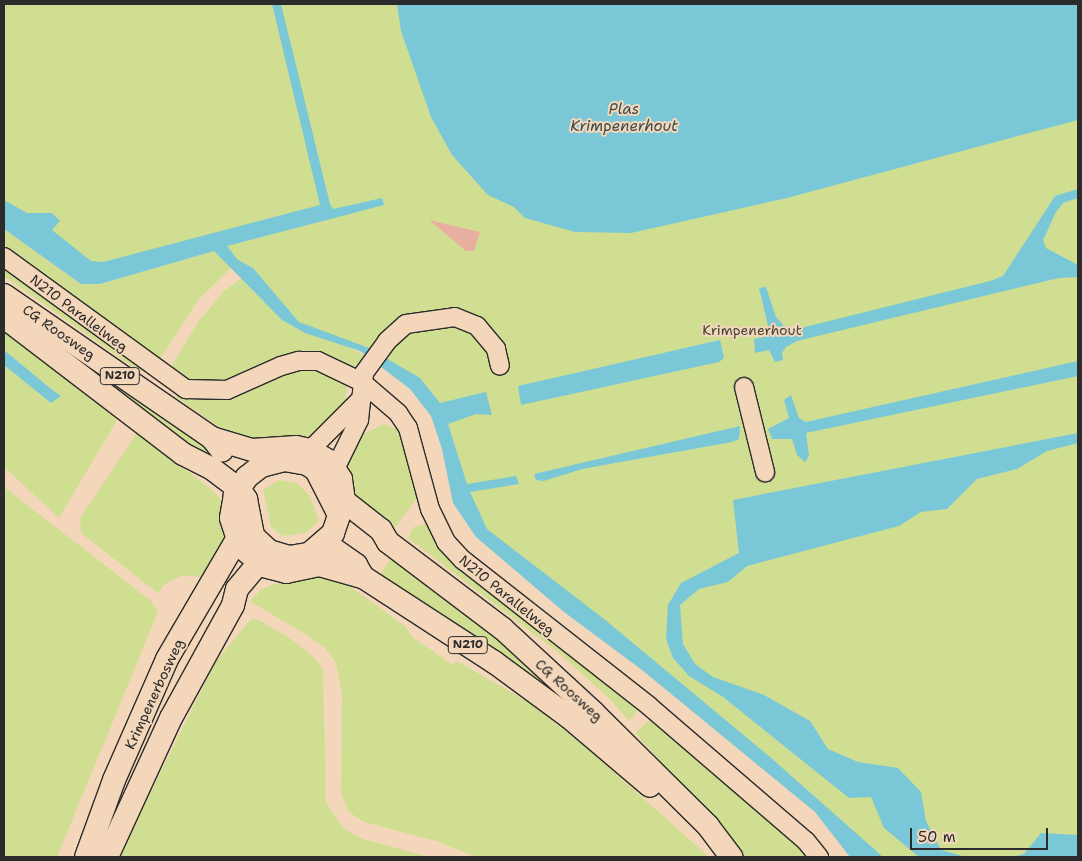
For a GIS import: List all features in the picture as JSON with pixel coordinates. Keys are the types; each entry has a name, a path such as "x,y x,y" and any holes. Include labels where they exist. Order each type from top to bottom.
{"main road":[{"name":"CG Roosweg","path":"4,295 212,438 257,460"},
{"name":"CG Roosweg","path":"4,317 193,461 204,477 235,496"},
{"name":"N210","path":"257,460 280,446 335,469"},
{"name":"N210","path":"304,456 319,474 333,508 343,508"},
{"path":"257,460 235,496 231,518 237,539 266,561 299,556 325,543 343,508 341,479 335,469"},
{"name":"N210","path":"235,496 246,499 253,536 266,561"},
{"name":"CG Roosweg","path":"343,508 381,530 388,542 504,630 587,706 708,826 731,857"},
{"name":"Krimpenerbosweg","path":"86,857 114,780 168,659 237,539"},
{"name":"CG Roosweg","path":"325,543 356,565 363,577 494,662 569,717 642,778 725,857"},
{"name":"CG Roosweg","path":"266,561 286,572 319,565 348,576 363,577"},
{"name":"Krimpenerbosweg","path":"107,857 172,718 233,605 236,589 266,561"}],"street":[{"name":"N210 Parallelweg","path":"4,257 186,389 227,390 281,366 299,361 318,361 363,384 398,413 408,428 430,509 446,542 463,560 657,713 806,841 819,857"},
{"path":"304,456 363,384 387,341 406,324 455,317 477,326 496,349 500,366"},
{"path":"335,469 359,420 363,384"},
{"path":"744,387 765,472"}],"green space":[{"name":"Krimpenerhout","path":"4,4 1078,4 1078,857 861,857 818,809 509,556 465,509 434,404 352,344 300,326 216,239 89,271 4,212"},
{"path":"4,229 81,284 100,284 214,251 232,267 198,300 158,362 4,250"},
{"path":"4,263 61,302 143,369 141,373 4,276"},
{"path":"242,278 282,320 305,333 340,343 368,357 353,367 330,358 226,386 196,386 170,369 198,322 224,291"},
{"path":"4,327 115,418 116,422 59,518 4,467 4,365 51,403 60,396 4,350"},
{"path":"53,344 87,359 216,454 211,461"},
{"path":"304,369 316,369 341,379 347,388 344,406 320,433 310,438 267,443 235,438 176,397 178,392 229,397 249,392 278,375"},
{"path":"384,424 402,431 419,495 392,532 356,498 349,477 349,461 359,436"},
{"path":"137,433 212,490 223,502 225,542 207,578 183,575 165,584 158,593 81,533 80,518"},
{"path":"279,480 297,483 309,495 319,520 306,533 283,536 271,527 263,490"},
{"path":"4,487 151,601 158,612 57,857 4,857"},
{"path":"432,522 641,707 629,721 609,698 559,653 408,538 414,527"},
{"path":"391,559 462,610 599,725 380,574"},
{"path":"312,576 344,582 406,627 412,637 453,665 457,661 528,702 587,748 709,857 476,857 436,841 364,822 349,812 341,794 342,695 336,663 325,648 250,601 262,589 285,580"},
{"path":"251,619 259,620 288,637 315,658 323,671 326,803 343,828 363,839 430,857 118,857 215,663"},
{"path":"651,719 765,813 811,857 745,857 635,733"}],"water":[{"path":"272,4 281,4 330,204 333,209 382,198 384,205 227,246 238,260 253,268 299,322 369,348 420,378 440,403 486,392 492,415 476,414 448,424 467,484 516,476 519,484 470,492 487,529 604,619 770,757 883,857 850,857 815,812 642,670 564,612 476,537 453,503 442,449 431,416 410,389 360,351 305,333 282,320 214,251 100,284 81,284 4,229 4,200 27,213 52,213 60,221 52,230 91,261 103,262 320,205"},
{"name":"Plas Krimpenerhout","path":"397,4 1078,4 1078,120 787,198 631,233 575,232 525,218 514,207 488,195 452,155 431,117 401,31"},
{"path":"1078,189 1078,198 1063,203 1056,212 1043,240 1046,248 1078,265 1078,277 1059,278 797,341 786,347 782,353 783,360 775,362 769,350 755,353 754,339 764,337 769,330 759,288 766,287 776,317 784,326 797,329 990,281 1003,276 1055,196"},
{"path":"720,340 724,358 719,362 521,405 518,386"},
{"path":"4,350 61,396 51,403 4,365"},
{"path":"1078,361 1078,376 806,433 809,456 805,462 797,455 792,439 772,439 768,429 789,418 784,400 791,395 799,418 806,422"},
{"path":"740,426 739,439 732,442 582,469 544,481 536,480 534,474"},
{"path":"1078,433 1078,443 1047,451 1017,469 977,479 947,509 921,512 899,526 747,566 728,582 699,589 680,605 683,644 695,664 713,677 764,695 810,721 828,749 858,762 898,768 921,792 926,821 941,850 966,857 919,857 884,828 871,797 849,798 723,697 689,676 673,658 666,639 668,605 681,583 739,553 733,500"},
{"path":"1041,833 1078,835 1078,857 1012,857 1024,854"}],"building":[{"path":"429,220 480,232 474,251 466,251"}]}
